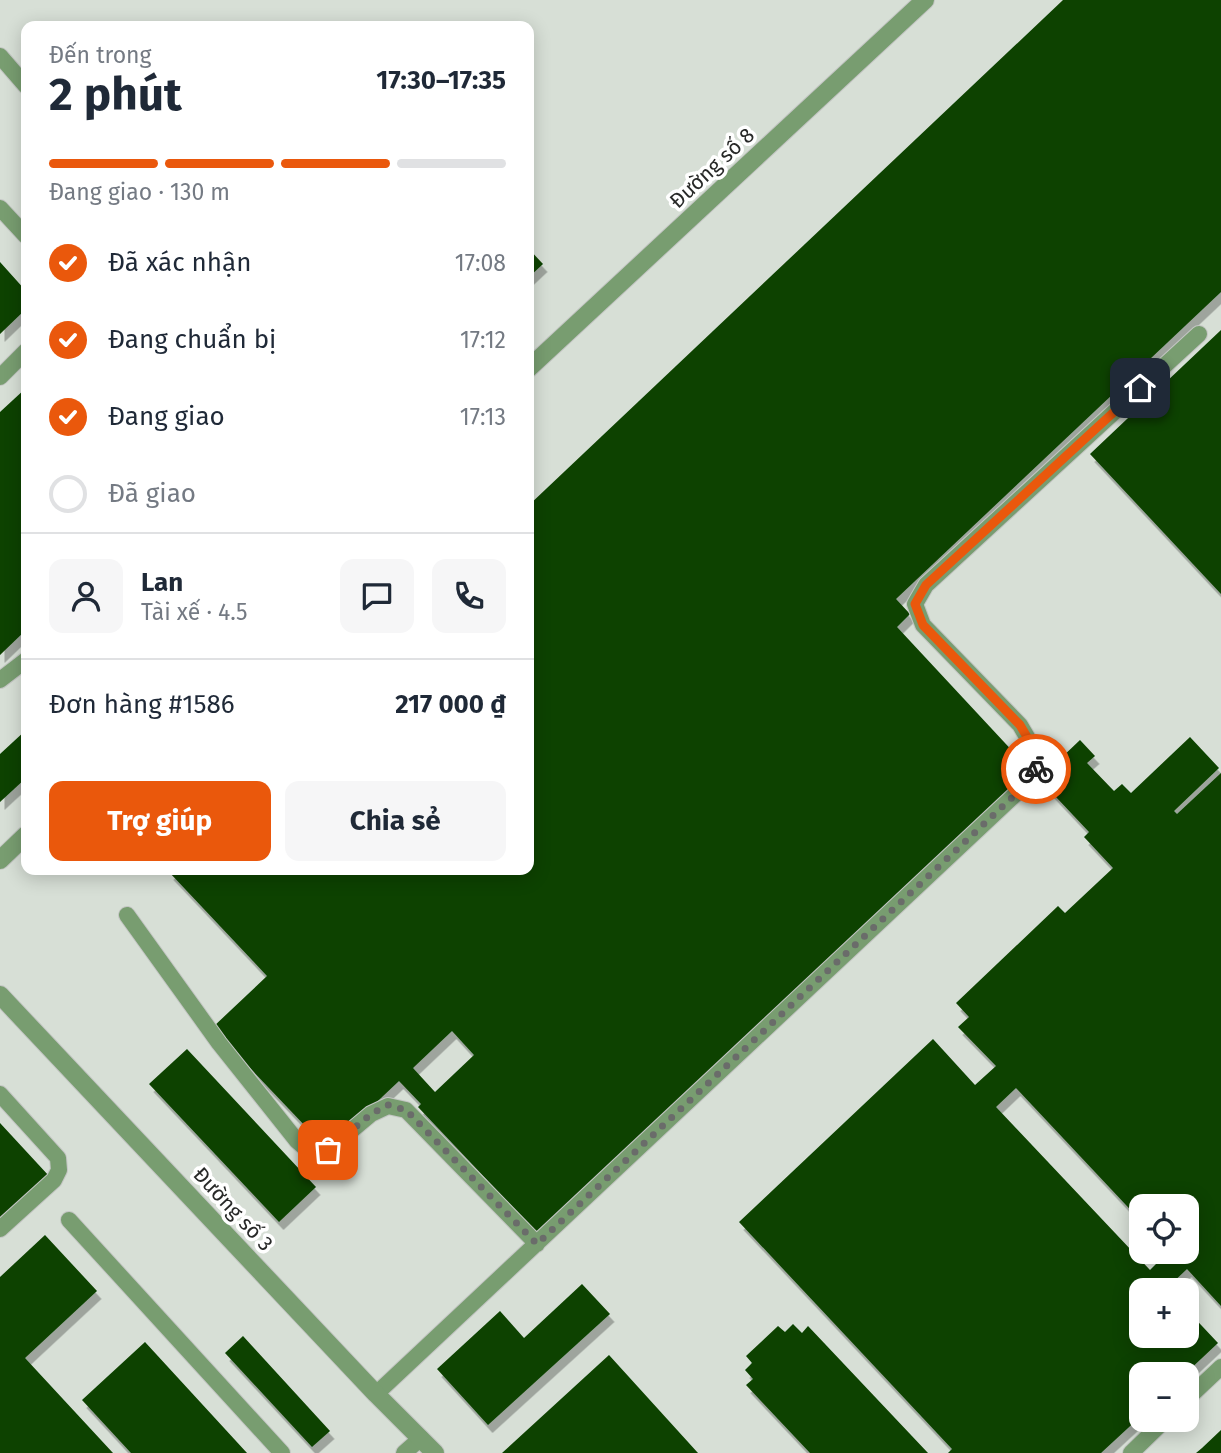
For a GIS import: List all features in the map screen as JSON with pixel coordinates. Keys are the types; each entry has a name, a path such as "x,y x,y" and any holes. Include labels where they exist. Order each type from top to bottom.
{"street":[{"name":"Đường số 8","path":"534,363 926,0"},
{"path":"0,860 21,840"},
{"name":"Đường số 3","path":"0,995 376,1394 435,1453"}],"lane":[{"path":"0,56 21,80"},
{"path":"0,208 21,231"},
{"path":"376,1394 1036,775 1037,754 1020,725 923,625 915,604 926,585 1199,334"},
{"path":"0,377 21,356"},
{"path":"0,680 21,664"},
{"path":"127,915 219,1043 297,1141 311,1153 328,1150 371,1114 388,1105 406,1110 537,1244"},
{"path":"0,1094 58,1158 60,1170 54,1180 0,1229"},
{"path":"69,1220 282,1453"},
{"path":"1199,1388 1221,1367"},
{"path":"1131,1453 1153,1432"},
{"path":"404,1453 421,1438"}],"shaded area":[{"path":"0,0 1221,0 1221,1453 0,1453"}],"building":[{"path":"1063,0 1221,0 1221,292 896,599 910,614 897,627 1033,773 541,1237 418,1107 421,1104 399,1081 327,1149 212,1028 267,976 172,875 534,875 534,500","holes":["452,1031 474,1055 435,1092 413,1068"]},
{"path":"534,254 543,264 534,272"},
{"path":"0,262 21,285 21,314 0,334"},
{"path":"1221,330 1221,594 1090,454"},
{"path":"21,393 21,635 0,655 0,412"},
{"path":"21,735 21,783 0,802 0,754"},
{"path":"1190,737 1219,768 1174,811 1177,814 1221,773 1221,1306 1199,1282 1199,1278 1195,1278 1187,1269 1178,1278 1129,1278 1129,1348 1199,1348 1199,1323 1218,1343 1198,1362 1129,1362 1129,1427 1101,1453 948,1453 952,1449 739,1222 933,1039 975,1085 996,1066 958,1027 969,1017 956,1003 1058,906 1065,913 1113,868 1084,837 1089,832 1039,779 1080,740 1095,756 1087,763 1114,791 1122,784 1131,793","holes":["1016,1088 1129,1208 1129,1194 1199,1194 1199,1264 1156,1264 1150,1270 1144,1264 1129,1264 1129,1248 996,1107"]},
{"path":"187,1049 316,1187 279,1222 149,1084"},
{"path":"0,1123 49,1176 0,1221"},
{"path":"45,1235 97,1291 25,1358 113,1453 0,1453 0,1277"},
{"path":"582,1284 610,1314 488,1425 437,1369 500,1311 524,1338"},
{"path":"793,1324 802,1333 808,1326 928,1453 810,1453 746,1385 753,1379 745,1370 752,1363 746,1356 778,1326 785,1332"},
{"path":"243,1336 330,1431 312,1447 225,1353"},
{"path":"145,1342 247,1453 131,1453 82,1400"},
{"path":"609,1355 698,1453 502,1453"},
{"path":"1221,1430 1221,1453 1196,1453 1202,1448"}],"way so far":[{"path":"328,1150 371,1114 388,1105 406,1110 537,1244 1036,775 1036,769"}],"route":[{"path":"1036,769 1037,754 1020,725 923,625 915,604 926,585 1140,388"}]}
